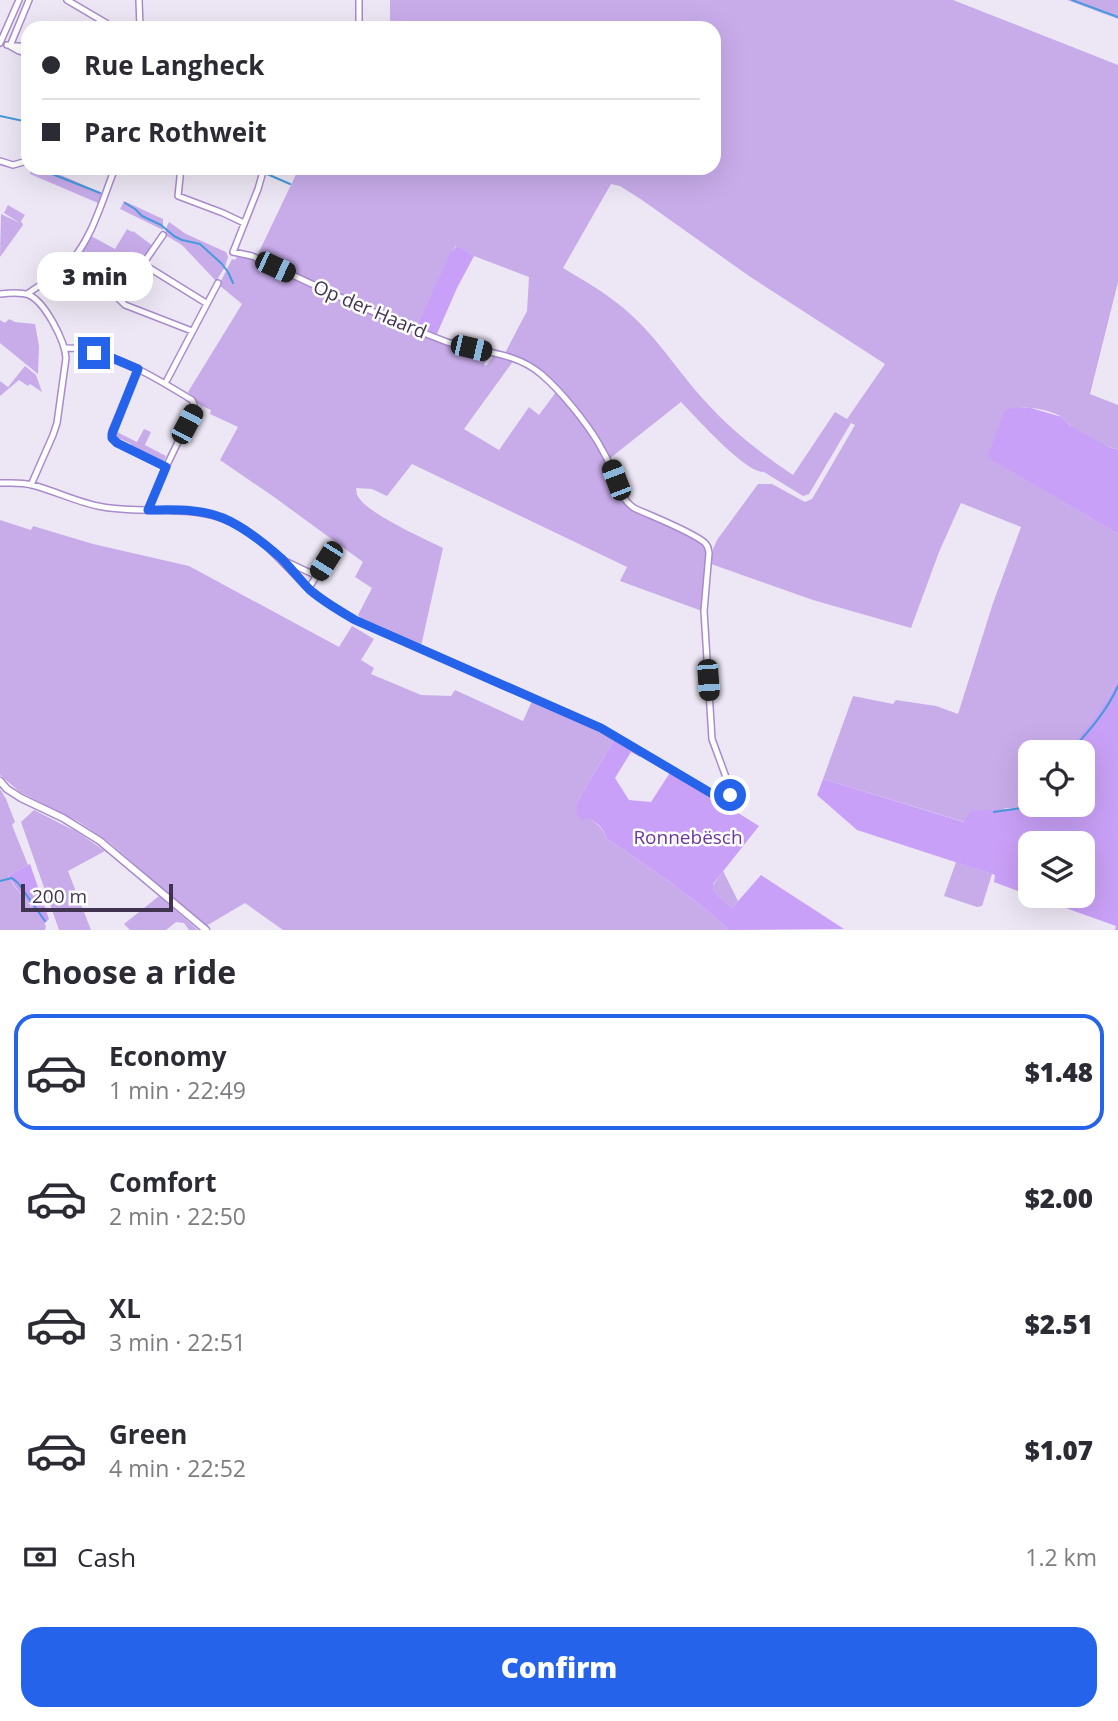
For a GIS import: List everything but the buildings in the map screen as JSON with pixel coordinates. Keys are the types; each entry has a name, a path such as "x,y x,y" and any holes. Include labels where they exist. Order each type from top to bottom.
{"main road":[{"path":"0,781 21,798 63,818 100,841 206,930"}],"street":[{"path":"19,0 0,43 21,52"},
{"path":"10,46 29,0"},
{"path":"67,0 103,21"},
{"path":"139,0 140,21"},
{"path":"359,1 359,21"},
{"path":"10,46 21,47"},
{"path":"0,161 13,165 21,163"},
{"path":"0,294 27,294 66,266 75,256 103,202 113,175"},
{"path":"180,175 178,195 244,223 262,175"},
{"name":"Op der Haard","path":"244,223 233,252 252,256 367,309 450,343 512,357 527,364 551,384 597,441 627,503 704,542 709,554 704,611 712,739 730,788 730,795 726,802 601,728 355,620 309,588"},
{"path":"113,295 143,264 163,234"},
{"path":"75,256 125,305 192,331"},
{"path":"143,264 206,303"},
{"path":"167,380 218,283"},
{"path":"27,294 44,310 65,348 66,358 57,423 31,485"},
{"path":"65,348 105,355 138,369 192,400 194,409 148,510"},
{"path":"138,369 112,431 112,438 166,467"},
{"path":"0,482 31,485 81,503 127,510 204,512 222,517 242,527 282,559 309,588 335,546"},
{"path":"282,559 317,576"}],"shaded area":[{"path":"390,0 953,0 1118,65 1118,282 1090,394 1118,405 1118,450 1083,435 1054,413 1019,408 1005,411 988,457 1118,534 1118,679 1105,704 1077,740 1018,740 1018,808 1006,808 965,822 823,779 853,696 893,704 896,700 936,706 958,714 993,603 1021,527 961,503 939,552 911,628 813,600 711,564 713,549 758,484 772,484 805,502 812,499 855,425 851,423 809,494 803,496 764,472 755,470 733,454 681,402 609,459 576,410 531,364 505,353 527,311 529,277 474,256 456,246 416,327 331,288 328,289 258,254 296,175 721,175 721,21 390,21","holes":["611,184 620,186 642,200 749,276 885,364 847,419 835,412 793,475 754,447 718,415 629,312 563,268"]},
{"path":"1067,0 1118,0 1118,19"},
{"path":"32,175 61,175 102,193 98,203"},
{"path":"124,201 163,219 163,230 120,209"},
{"path":"8,205 25,215 21,221 23,225 0,257 1,214 20,223 4,213"},
{"path":"169,222 186,234 226,252 228,257 225,267 216,281 182,245 165,235"},
{"path":"127,229 153,246 113,291 80,256 91,236 115,249"},
{"path":"232,259 253,259 381,319 452,347 487,355 484,364 486,366 494,356 514,360 464,429 499,450 529,407 539,415 556,392 599,447 624,501 702,543 707,549 702,611 620,581 627,567 412,464 387,496 372,489 356,488 359,498 374,511 443,548 421,646 363,620 358,615 372,588 355,577 363,562 220,460 238,427 210,414 211,410 200,405 188,392 242,304 219,285"},
{"path":"9,319 35,324 39,346 38,374 0,343 0,320 5,323"},
{"path":"25,366 36,375 42,392 19,380 0,396 0,381 8,387"},
{"path":"144,429 151,432 145,445 166,456 164,461 160,462 130,447 131,444 121,439 119,442 114,434 115,431 137,442"},
{"path":"0,520 31,530 33,526 93,544 189,566 339,647 352,626 374,639 361,660 374,668 371,674 421,695 451,696 455,690 523,721 532,701 615,738 576,804 600,827 606,838 685,893 729,930 283,930 245,903 206,926 109,842 79,822 20,792 0,775"},
{"path":"0,789 15,822 12,825 28,865 9,875 12,883 46,926 45,930 0,930"},
{"path":"34,810 77,832 105,851 68,871 91,930 59,930 21,822"},
{"path":"956,862 992,874 982,906 977,907 944,896"},
{"path":"723,871 738,901 732,908 714,892 713,885"},
{"path":"159,896 198,930 189,930 184,923 176,922 166,930 130,930 124,924"}],"green space":[{"path":"457,246 474,256 436,336 416,327 450,253"},
{"path":"1031,408 1062,417 1070,426 1118,450 1118,534 987,457 1005,410"},
{"path":"1118,679 1118,930 1115,930 1116,926 1066,908 1095,908 1095,831 1018,831 1018,891 994,882 995,875 857,830 817,795 823,779 964,822 971,811 1018,808 1018,817 1095,817 1095,740 1076,740"},
{"name":"Ronnebësch","path":"615,738 642,754 640,757 631,752 615,778 629,800 651,802 671,771 759,826 713,884 714,892 732,908 761,875 844,929 729,930 685,893 606,838 597,823 587,818 582,820 577,814 576,804"},
{"path":"30,864 49,919 44,924 9,875"}],"waterway":[{"path":"1072,0 1118,17"},
{"path":"0,116 21,120"},
{"path":"55,175 100,193"},
{"path":"269,175 290,184"},
{"path":"125,203 174,236 200,244 222,264 233,283"},
{"path":"1080,740 1103,713 1118,686"},
{"path":"994,812 1018,808"},
{"path":"0,881 12,878 18,883 45,921"}],"route":[{"path":"94,353 138,369 112,431 112,438 166,467 148,510 183,510 222,517 242,527 282,559 318,596 355,620 601,728 726,802 730,795"}]}
